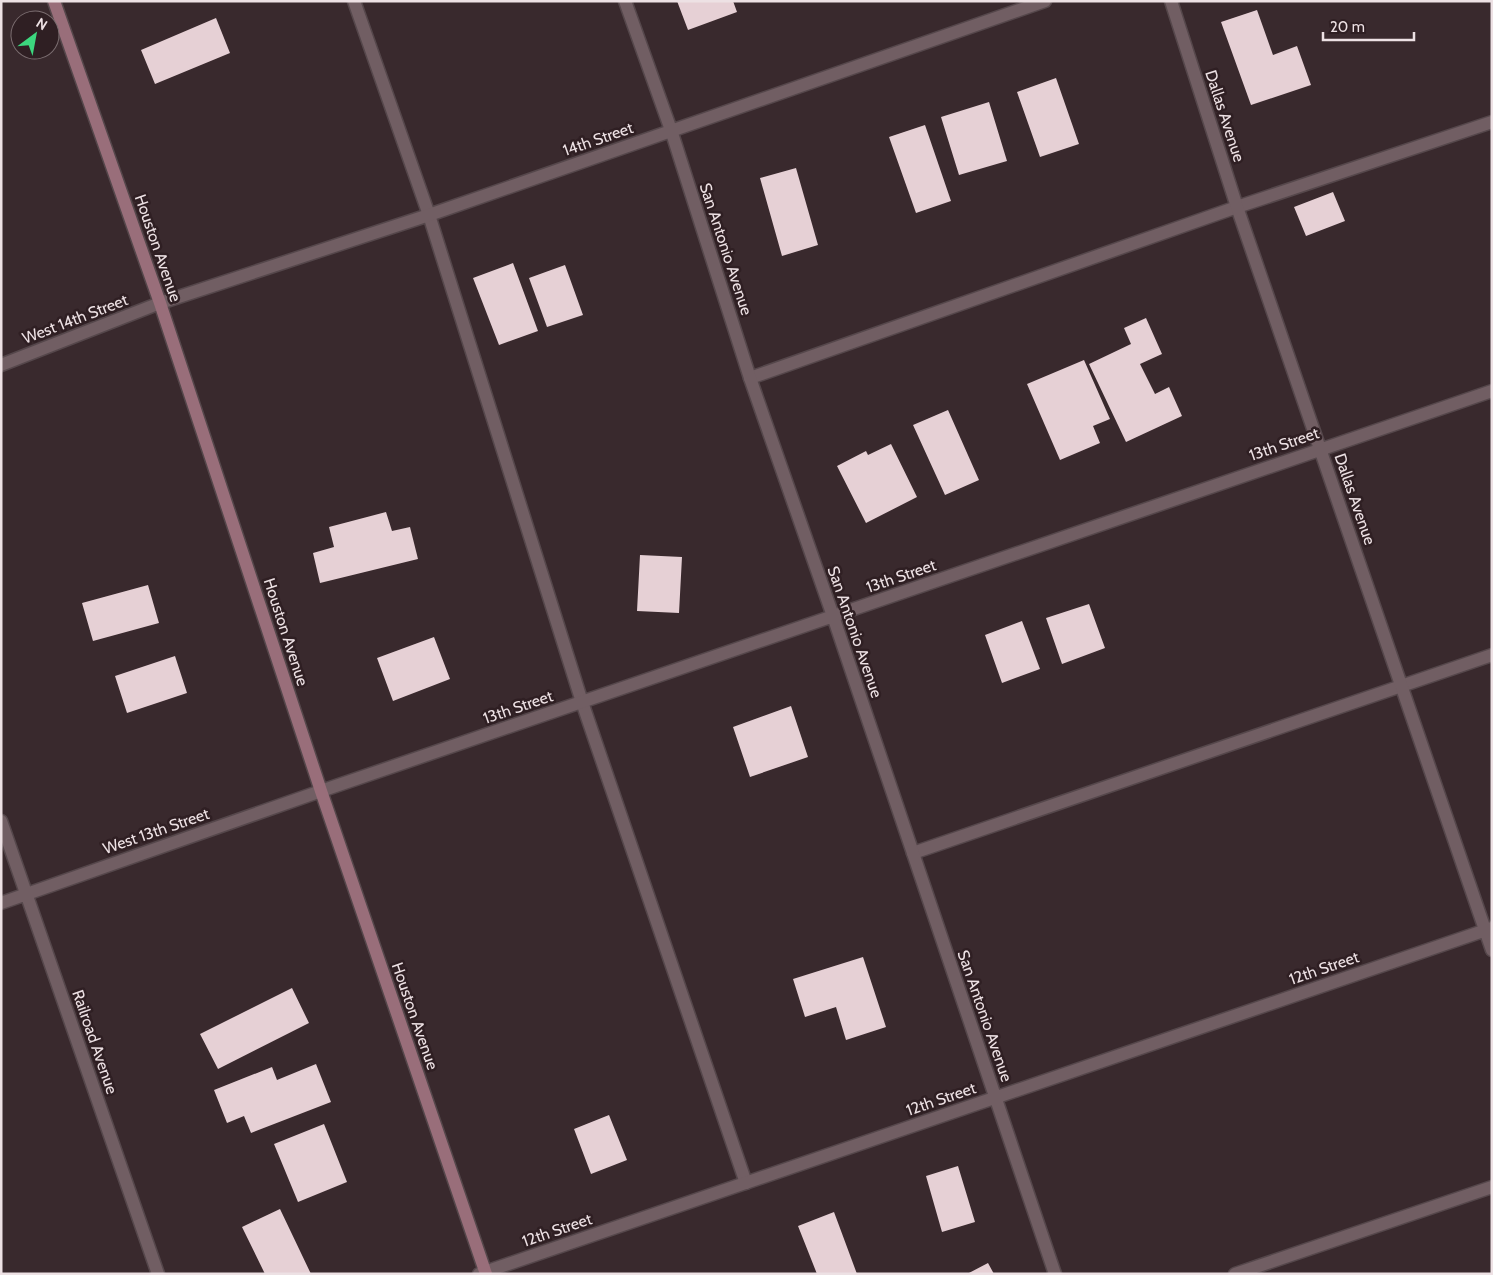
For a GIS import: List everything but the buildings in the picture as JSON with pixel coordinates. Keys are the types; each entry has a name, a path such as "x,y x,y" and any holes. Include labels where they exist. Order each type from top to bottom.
{"main road":[{"name":"Houston Avenue","path":"54,1 160,303 483,1273"}],"street":[{"path":"354,1 429,215 582,702 746,1183"},
{"name":"San Antonio Avenue","path":"625,1 671,130 750,378 833,616 1055,1274"},
{"name":"14th Street","path":"160,303 429,215 1045,1"},
{"name":"Dallas Avenue","path":"1171,1 1237,207 1488,929 1492,950"},
{"path":"750,378 1237,207 1492,122"},
{"name":"West 14th Street","path":"1,365 160,303"},
{"name":"13th Street","path":"322,791 1492,391"},
{"path":"913,853 1492,655"},
{"name":"West 13th Street","path":"1,903 322,791"},
{"name":"Railroad Avenue","path":"1,821 158,1274"},
{"name":"12th Street","path":"483,1273 1488,929"},
{"path":"1235,1274 1492,1187"}]}
